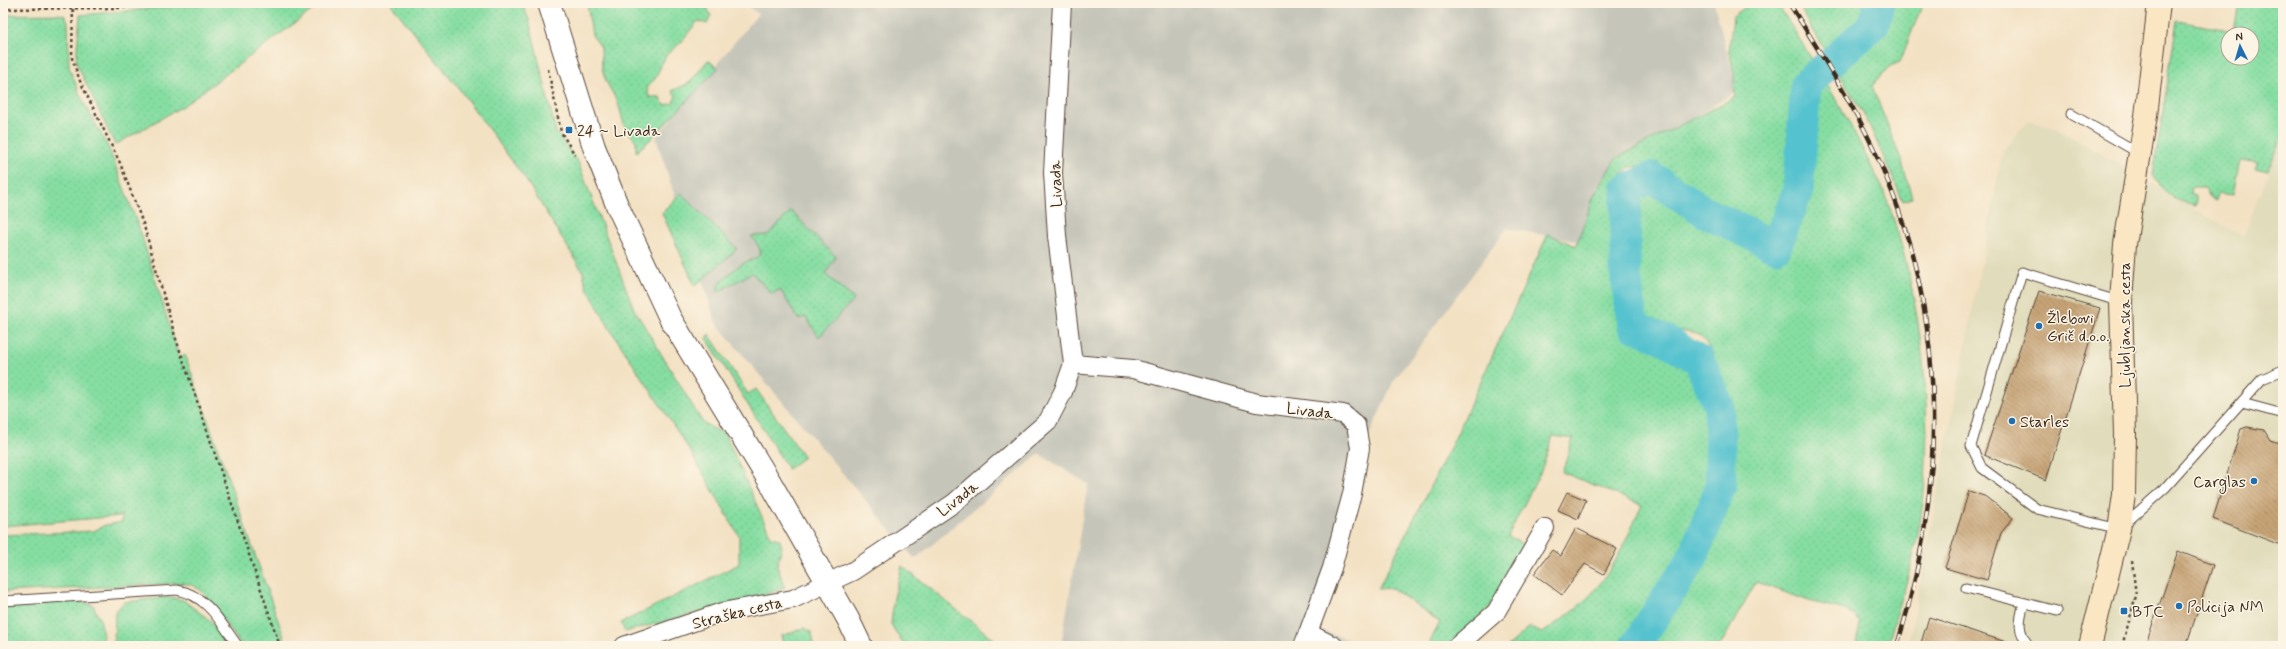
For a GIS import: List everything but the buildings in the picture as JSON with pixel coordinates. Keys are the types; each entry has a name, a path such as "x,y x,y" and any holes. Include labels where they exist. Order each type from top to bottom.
{"main road":[{"name":"Ljubljanska cesta","path":"2090,646 2119,529 2124,495 2125,458 2121,302 2125,244 2146,116 2159,3"}],"street":[{"path":"550,3 594,147 617,205 670,318 770,482 826,583 848,619 861,646"},
{"name":"Livada","path":"826,583 853,571 954,503 1048,421 1063,392 1072,364 1057,236 1053,173 1062,3"},
{"name":"Livada","path":"1072,364 1133,369 1257,403 1343,414 1356,425 1360,448 1352,494 1332,568 1306,639"},
{"path":"1457,646 1496,612 1545,528"},
{"name":"Straška cesta","path":"624,646 722,612 793,599 826,583"},
{"path":"1306,639 1334,646"}],"lane":[{"path":"2070,114 2139,153"},
{"path":"2121,302 2022,272 1971,446 1982,468 2037,509 2119,529 2165,488 2262,379 2283,370"},
{"path":"2242,403 2283,414"},
{"path":"1966,588 2057,611"},
{"path":"3,601 176,590 189,592 199,597 211,610 238,646"},
{"path":"2024,603 2019,622 2021,634 2029,646"}],"path":[{"path":"73,3 72,58 80,81 120,163 144,226 175,336 280,646"},
{"path":"115,3 115,8"},
{"path":"3,9 115,8 173,3"},
{"path":"547,67 554,106 561,132 566,142"},
{"path":"2122,646 2136,596 2133,555"}],"shaded area":[{"path":"745,3 1714,3 1737,91 1630,157 1603,246 1507,228 1393,382 1368,438 1364,480 1335,582 1318,629 1366,646 1061,646 1088,484 1039,454 915,559 716,323 656,138 758,14"},
{"path":"2028,121 2058,129 2243,237 2283,135 2283,646 1908,646 2003,150"}],"green space":[{"path":"217,3 322,3 183,106 115,145 76,62 80,15"},
{"path":"390,3 522,3 529,20 556,132 578,162 634,309 703,423 725,434 771,537 779,539 782,546 777,566 785,587 771,593 625,632 621,623 739,564 739,536 689,449 610,329 586,286 583,272 526,180 457,86"},
{"path":"587,3 710,3 706,5 711,16 707,24 698,21 679,44 666,55 655,79 647,87 649,97 660,97 662,103 666,105 673,103 676,96 672,91 689,83 708,60 718,68 650,140 636,152 636,141 625,128 618,103 606,81 602,68 601,47 592,35"},
{"path":"1751,3 1777,3 1836,100 1882,187 1896,227 1907,269 1916,313 1926,404 1924,493 1915,548 1887,646 1856,646 1860,623 1855,615 1845,610 1809,601 1756,582 1720,646 1508,646 1530,627 1542,633 1582,603 1596,589 1614,564 1642,505 1562,472 1573,439 1553,436 1541,471 1508,536 1527,546 1489,608 1471,627 1446,646 1428,646 1440,622 1392,588 1378,589 1455,438 1548,234 1576,246 1594,196 1615,159 1735,97 1734,74 1729,51 1733,16","holes":["1642,166 1657,168 1716,212 1709,221 1652,187 1641,186 1636,190 1632,294 1639,308 1649,318 1662,326 1695,333 1707,344 1716,364 1725,411 1729,460 1724,508 1709,555 1697,579 1687,574 1694,541 1703,517 1710,484 1712,456 1705,388 1690,351 1666,341 1635,332 1621,311 1616,293 1619,178 1629,167"]},
{"path":"1797,3 1870,3 1864,23 1874,38 1880,28 1885,3 1923,3 1900,62 1890,66 1872,86 1902,162 1912,198 1903,201 1868,122"},
{"path":"2239,3 2283,3 2283,135 2268,171 2255,168 2258,162 2240,161 2233,195 2217,193 2216,201 2210,198 2205,188 2191,188 2190,194 2196,196 2196,205 2176,199 2166,193 2153,175 2177,21 2220,29 2220,66 2260,66 2260,26 2235,26"},
{"path":"3,15 64,15 68,22 69,67 80,95 109,149 141,233 179,357 185,355 287,646 242,646 202,591 192,585 181,583 3,592 3,535 94,531 105,525 122,522 122,516 3,526"},
{"path":"681,193 737,249 695,286 662,213"},
{"path":"791,211 836,257 825,274 854,299 819,337 806,317 798,319 780,289 772,294 752,273 718,292 718,286 733,270 759,255 759,248 751,236 768,235"},
{"path":"709,334 748,394 756,389 804,457 788,469 707,339"},
{"path":"902,566 1002,646 904,646 891,624 894,598"},
{"path":"169,597 183,600 211,621 225,646 114,646 115,612 124,602"},
{"path":"76,601 93,605 101,622 104,646 3,646 3,606"},
{"path":"805,628 812,633 814,646 784,646 781,636"}],"waterway":[{"path":"1635,646 1692,559 1721,486 1719,406 1699,360 1666,340 1633,326 1625,271 1626,190 1652,177 1705,212 1776,247 1798,191 1806,84 1874,24 1879,3"}],"railway":[{"path":"1789,3 1856,113 1892,191 1912,255 1926,319 1932,384 1932,450 1926,515 1915,581 1897,646"}],"place":[{"name":"24 ~ Livada","path":"569,130"},
{"name":"Žlebovi Grič d.o.o.","path":"2039,326"},
{"name":"Starles","path":"2012,421"},
{"name":"Carglas","path":"2254,481"},
{"name":"Policija NM","path":"2179,606"},
{"name":"BTC","path":"2124,611"}]}
